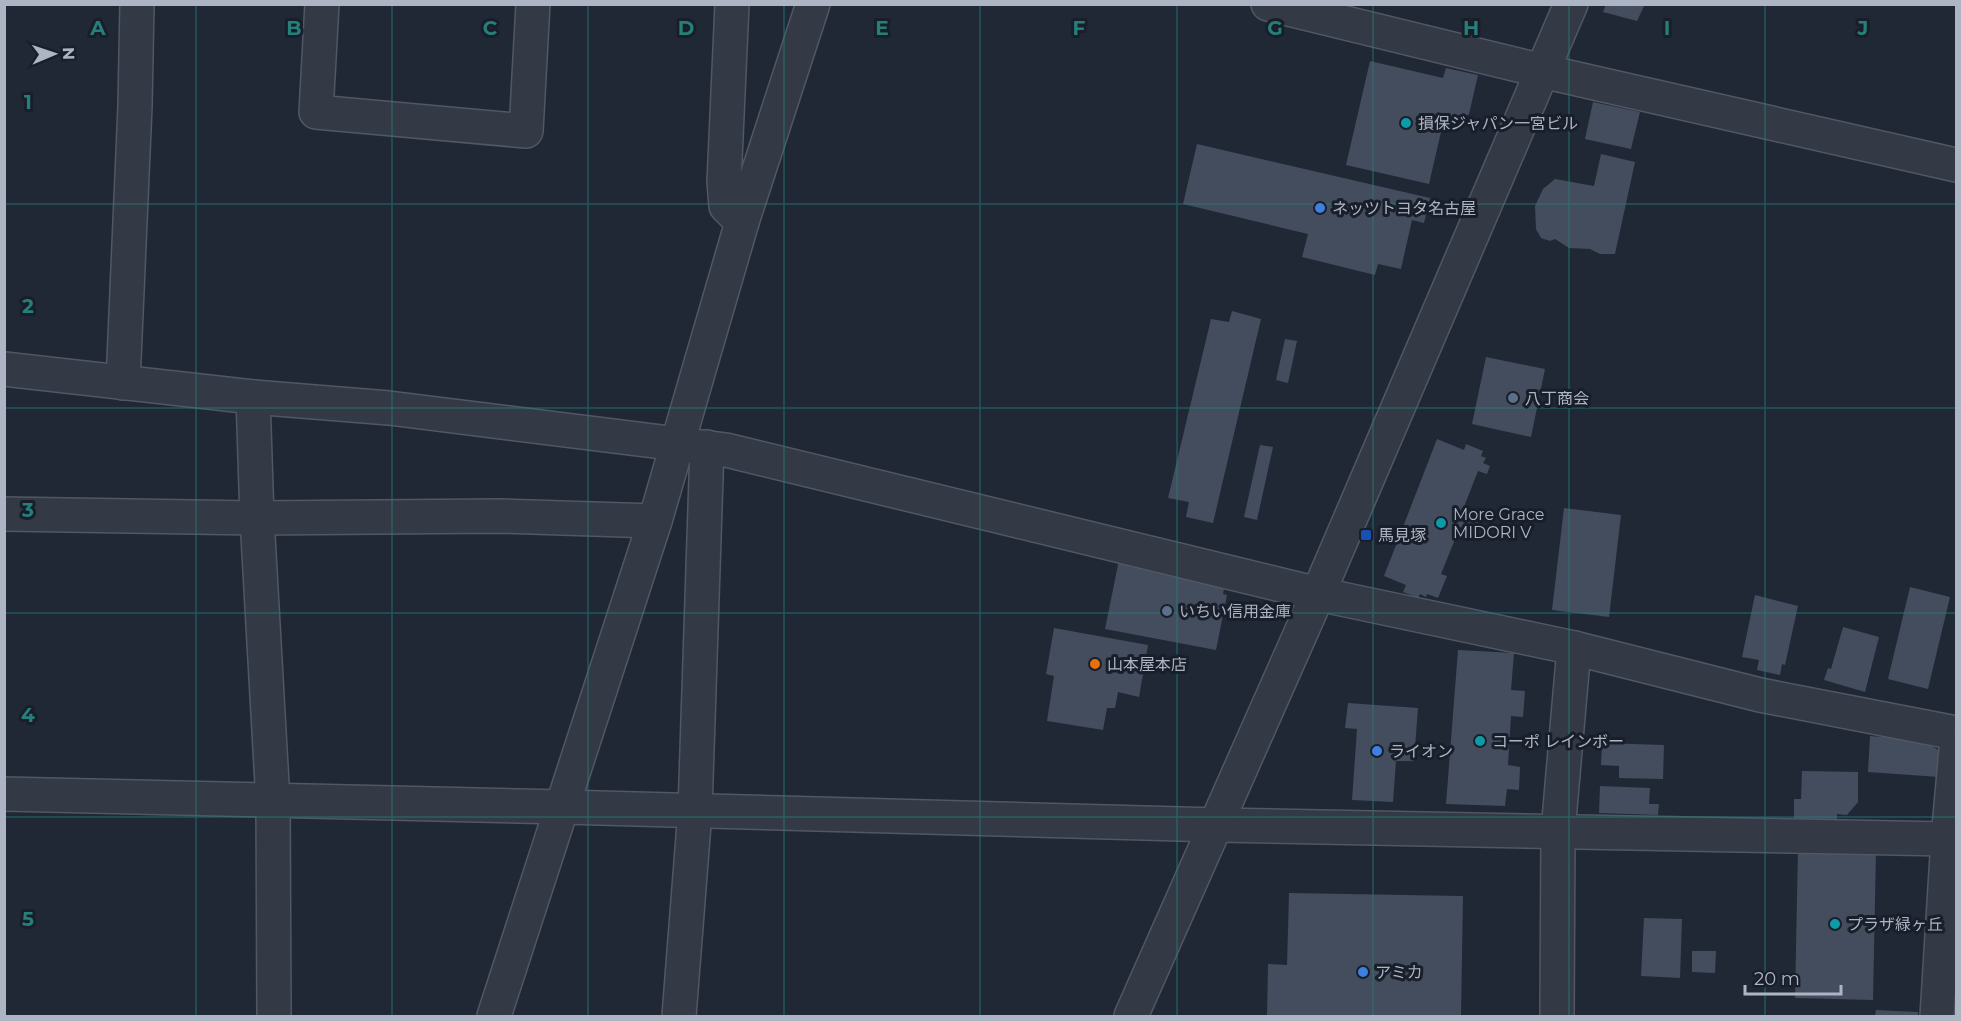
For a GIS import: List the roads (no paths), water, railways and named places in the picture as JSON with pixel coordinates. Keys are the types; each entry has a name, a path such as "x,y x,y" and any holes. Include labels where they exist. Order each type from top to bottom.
{"street":[{"path":"123,383 137,4"},
{"path":"322,4 316,112 526,131 533,4"},
{"path":"732,4 724,182 726,206 742,222"},
{"path":"679,1017 695,811 692,445 742,222 813,4"},
{"path":"1268,4 1542,71 1956,165"},
{"path":"1131,1017 1318,594 1571,4"},
{"path":"4,369 253,397 389,408 726,450 1318,594 1574,648 1760,695 1956,733"},
{"path":"253,397 257,518 273,802 274,1017"},
{"path":"494,1017 655,521 692,445"},
{"path":"4,514 257,518 499,516 655,521"},
{"path":"1557,1017 1558,831 1574,648"},
{"path":"1937,1017 1956,750"},
{"path":"4,794 1216,825 1948,839"}],"place":[{"name":"損保ジャパン一宮ビル","path":"1406,123"},
{"name":"ネッツトヨタ名古屋","path":"1320,208"},
{"name":"八丁商会","path":"1513,398"},
{"name":"More Grace MIDORI V","path":"1441,523"},
{"name":"馬見塚","path":"1366,535"},
{"name":"いちい信用金庫","path":"1167,611"},
{"name":"山本屋本店","path":"1095,664"},
{"name":"コーポ レインボー","path":"1480,741"},
{"name":"ライオン","path":"1377,751"},
{"name":"プラザ緑ヶ丘","path":"1835,924"},
{"name":"アミカ","path":"1363,972"}]}
